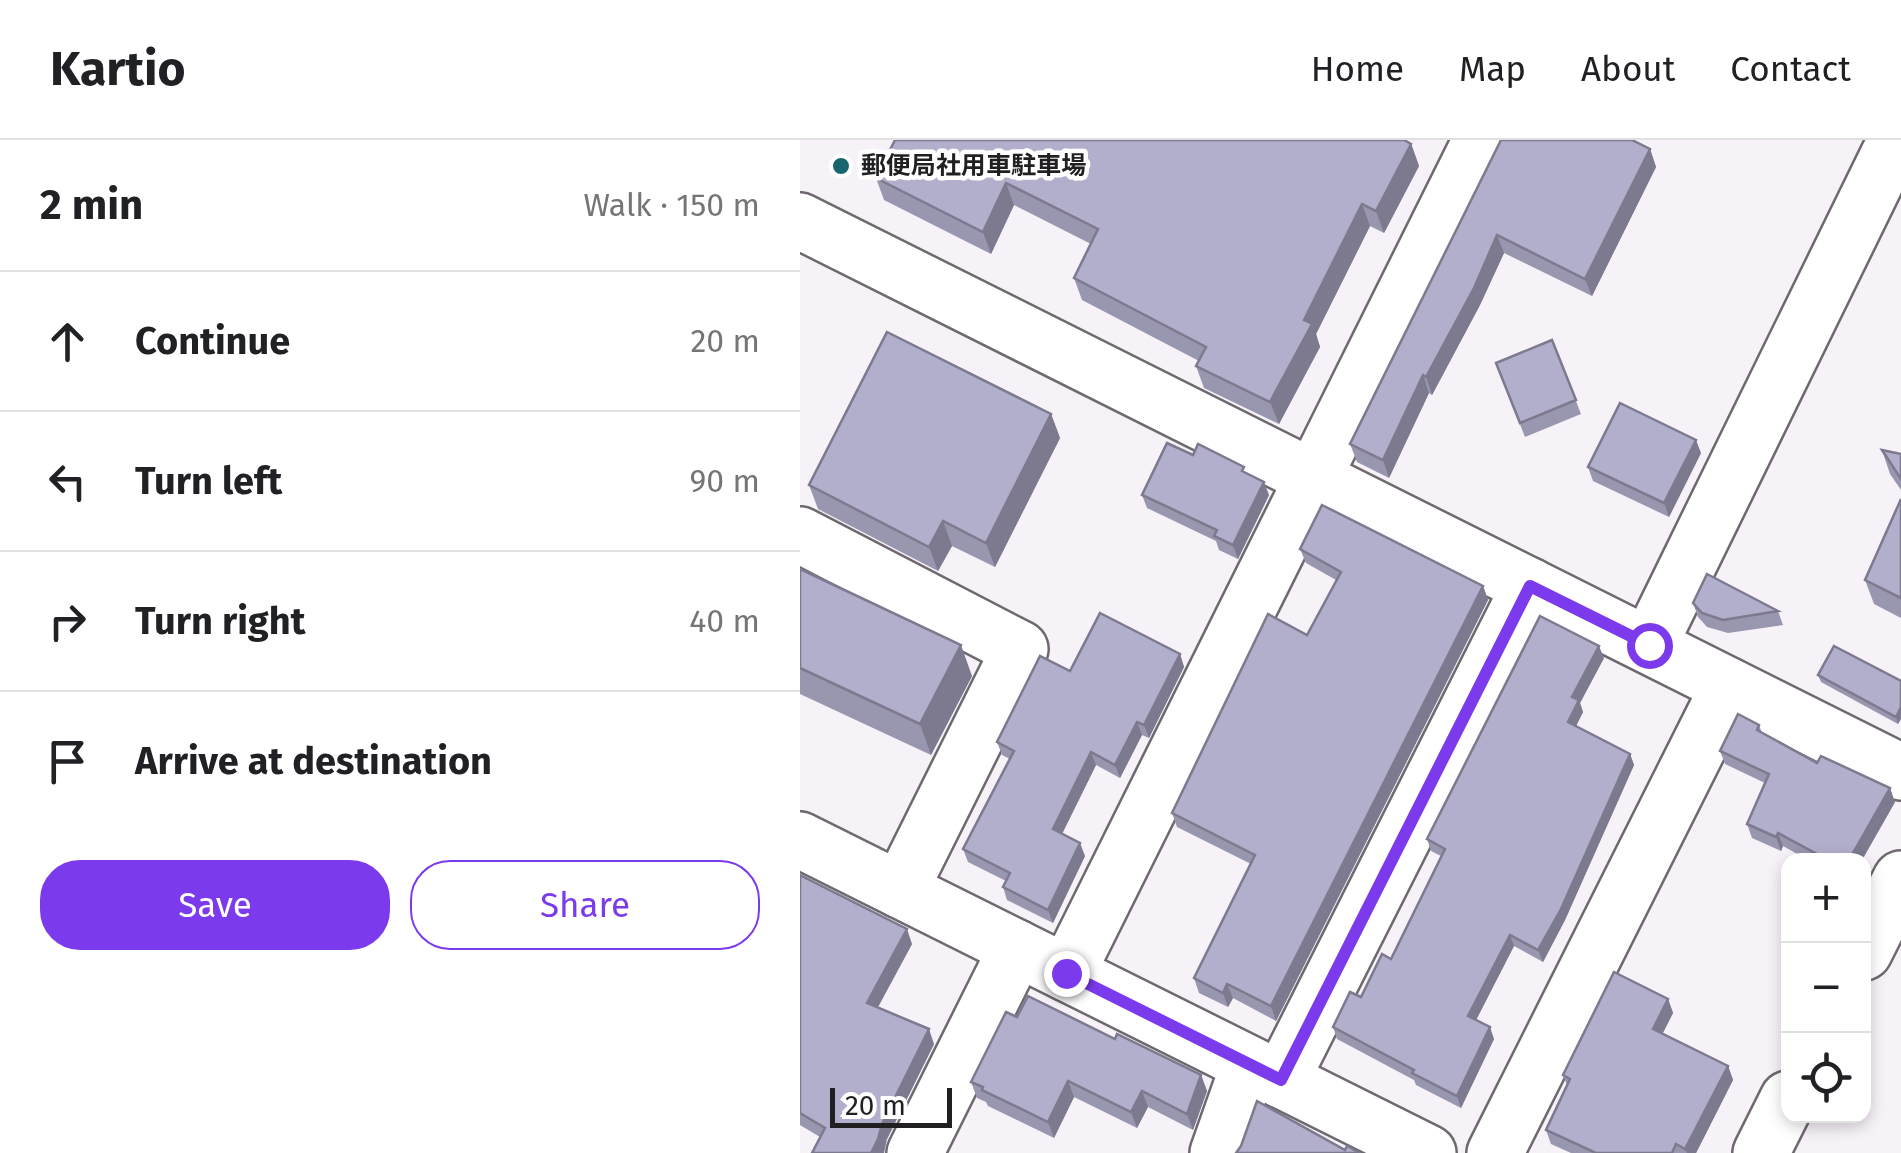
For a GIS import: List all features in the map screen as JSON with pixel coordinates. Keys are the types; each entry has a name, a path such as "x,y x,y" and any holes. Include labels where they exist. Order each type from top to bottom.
{"street":[{"path":"1066,973 1481,140"},
{"path":"1649,645 1894,143"},
{"path":"800,221 1901,772"},
{"path":"800,535 1020,648 900,890"},
{"path":"1218,1153 1530,586"},
{"path":"1495,1153 1729,686"},
{"path":"800,840 1428,1153"},
{"path":"1868,943 1901,878"},
{"path":"915,1153 1017,948"},
{"path":"1761,1153 1781,1112"}],"building":[{"path":"895,140 1404,140 1411,144 1376,211 1362,204 1304,320 1312,324 1270,402 1196,366 1206,347 1074,278 1098,229 1006,183 983,232 876,178"},
{"path":"1501,140 1632,140 1650,149 1585,279 1497,235 1474,288 1426,377 1423,375 1383,460 1350,444"},
{"path":"887,332 1051,414 986,543 943,521 929,547 809,485"},
{"path":"1552,340 1576,400 1520,423 1496,363"},
{"path":"1620,403 1696,440 1664,503 1588,467"},
{"path":"1167,443 1193,455 1198,444 1244,467 1242,471 1264,482 1233,545 1214,536 1217,530 1142,495"},
{"path":"1882,450 1901,454 1901,479"},
{"path":"1901,499 1901,598 1865,580"},
{"path":"1322,505 1483,586 1271,1006 1227,984 1223,993 1194,978 1255,855 1172,813 1268,614 1307,635 1341,572 1300,549"},
{"path":"800,569 961,645 920,724 800,668"},
{"path":"1707,574 1778,611 1723,620 1702,613 1693,603"},
{"path":"1100,613 1180,654 1144,725 1137,722 1115,765 1091,752 1053,829 1080,843 1048,910 1003,887 1010,873 963,849 1014,751 997,742 1040,656 1070,671"},
{"path":"1540,616 1599,646 1572,697 1579,700 1568,722 1630,754 1561,909 1538,950 1510,935 1468,1016 1490,1027 1457,1096 1333,1027 1350,992 1361,997 1382,954 1391,959 1445,849 1427,839"},
{"path":"1834,646 1901,681 1901,707 1896,717 1818,675"},
{"path":"1738,714 1759,725 1757,730 1817,763 1821,756 1890,788 1853,853 1815,853 1778,833 1776,837 1747,824 1769,774 1720,751"},
{"path":"800,875 907,929 867,1003 929,1029 871,1153 812,1153 825,1128 800,1113"},
{"path":"1614,972 1668,999 1653,1029 1728,1066 1685,1149 1676,1144 1672,1153 1596,1153 1546,1130 1570,1079 1563,1075"},
{"path":"1028,996 1201,1075 1187,1114 1142,1091 1131,1112 1068,1081 1048,1122 971,1082 1006,1012 1017,1017"},
{"path":"1257,1101 1345,1150 1347,1146 1360,1153 1236,1153"}],"place":[{"name":"郵便局社用車駐車場","path":"841,166"}],"route":[{"path":"1066,973 1281,1080 1530,586 1649,645"}]}
